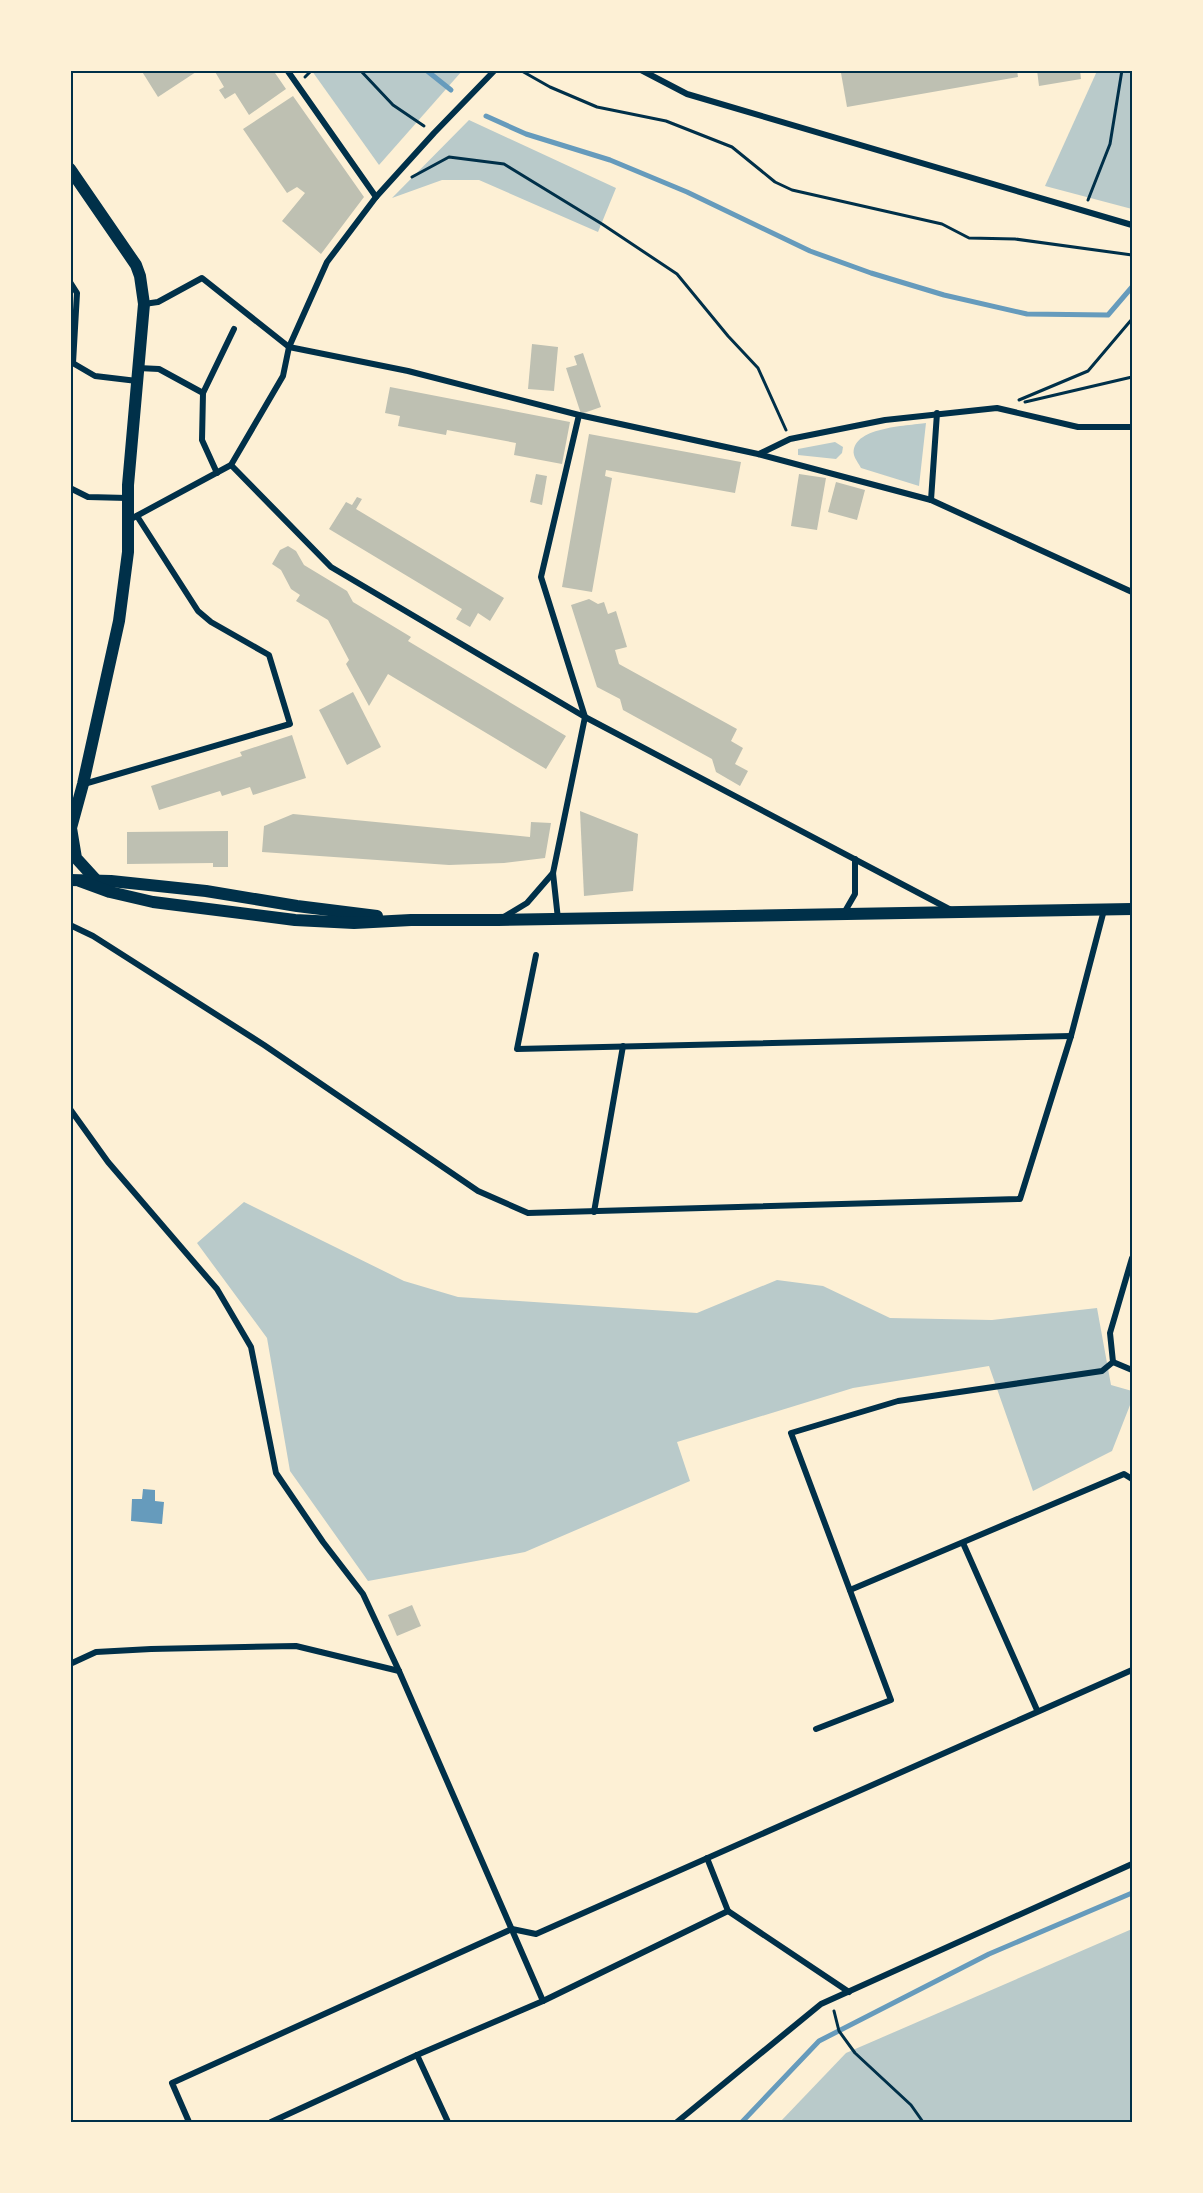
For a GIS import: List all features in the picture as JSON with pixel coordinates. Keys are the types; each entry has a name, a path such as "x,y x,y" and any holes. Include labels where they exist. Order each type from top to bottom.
{"main road":[{"path":"70,169 135,266 140,276 144,304 127,498 133,518 119,621 84,784 70,828 76,858 97,881"},
{"path":"75,881 206,891 297,906 411,920"},
{"path":"75,881 153,902 295,920 354,923 411,920 498,921 1132,909"}],"street":[{"path":"286,70 376,197"},
{"path":"84,784 290,724 269,655 211,622 198,611 133,518 231,465 283,376 289,347 327,262 376,197 495,70"},
{"path":"641,70 687,94 1132,225"},
{"path":"144,304 158,302 202,278 289,347 408,371 579,415 758,454 931,500 1132,592"},
{"path":"70,282 77,293 72,362 95,376 137,375 159,369 203,393"},
{"path":"217,473 202,440 203,393 234,329"},
{"path":"758,454 790,440 885,420 998,408 1078,427 1132,427"},
{"path":"931,500 937,414"},
{"path":"558,919 553,873 585,717 541,577 579,415"},
{"path":"231,465 331,567 585,717 954,912"},
{"path":"70,488 88,497 127,498"},
{"path":"844,914 855,894 855,859"},
{"path":"498,921 527,903 553,873"},
{"path":"70,925 93,936 264,1045 478,1191 528,1214 1020,1198 1071,1036 1104,909"},
{"path":"536,955 517,1049 1071,1036"},
{"path":"594,1212 623,1046"},
{"path":"70,1109 108,1162 217,1289 251,1347 276,1473 323,1542 363,1594 543,2001"},
{"path":"1113,1362 1110,1333 1132,1262"},
{"path":"1113,1362 1132,1370"},
{"path":"816,1730 891,1701 791,1433 898,1401 1102,1371 1113,1362"},
{"path":"850,1590 1124,1474 1132,1479"},
{"path":"963,1543 1037,1710"},
{"path":"70,1664 96,1652 296,1646 399,1671"},
{"path":"189,2122 172,2083 512,1929 536,1934 1037,1710 1132,1670"},
{"path":"707,1858 728,1911 849,1992"},
{"path":"677,2122 821,2004 1132,1864"},
{"path":"271,2122 417,2055 543,2001 728,1911"},
{"path":"417,2055 448,2122"}],"path":[{"path":"360,70 393,105 434,133"},
{"path":"520,70 550,87 597,107 666,121 732,147 775,182 792,190 942,224 969,238 1015,239 1132,255"},
{"path":"1084,210 1110,144 1122,70"},
{"path":"408,180 449,157 504,164 602,224 677,274 728,336 758,368 790,440"},
{"path":"998,408 1088,371 1132,319"},
{"path":"998,408 1132,377"},
{"path":"831,1999 839,2031 855,2053 911,2105 923,2122"}],"shaded area":[{"path":"312,71 462,71 379,165"},
{"path":"1097,71 1132,71 1132,209 1045,186"},
{"path":"469,120 616,188 598,232 479,180 442,180 392,198"},
{"path":"926,423 919,486 861,468 854,455 855,446 861,439 881,430"},
{"path":"835,442 843,447 842,453 836,459 798,455 798,449"},
{"path":"244,1202 404,1281 458,1297 697,1313 777,1280 823,1286 890,1318 992,1320 1097,1308 1111,1385 1132,1391 1132,1400 1112,1451 1033,1491 989,1366 853,1388 677,1442 690,1481 525,1552 368,1581 290,1471 267,1338 197,1243"},
{"path":"1132,1929 1132,2122 780,2122 846,2053"}],"water":[{"path":"143,1489 155,1490 155,1501 164,1502 162,1524 131,1521 132,1499 142,1499"}],"building":[{"path":"141,70 199,70 158,97"},
{"path":"214,70 273,70 286,89 249,115 235,93 225,99 219,90 224,87"},
{"path":"855,70 1017,70 1018,77 847,107 841,73"},
{"path":"1037,70 1080,70 1081,79 1039,86"},
{"path":"293,96 364,197 321,254 282,221 305,193 297,187 287,193 243,129"},
{"path":"532,344 558,347 554,391 528,389"},
{"path":"583,353 601,407 581,414 566,368 577,365 574,356"},
{"path":"390,387 570,422 562,464 514,455 516,443 447,430 446,435 398,426 400,416 385,413"},
{"path":"589,434 741,462 735,493 606,470 605,476 612,478 592,592 562,587"},
{"path":"536,474 547,476 542,505 530,502"},
{"path":"799,474 826,478 817,530 791,526"},
{"path":"836,482 865,490 857,520 828,512"},
{"path":"357,497 362,499 356,509 504,598 490,621 478,613 470,627 456,619 462,609 329,529 346,502 352,505"},
{"path":"288,546 296,551 304,565 347,591 353,602 411,637 408,641 566,736 546,769 388,674 369,706 346,664 349,660 328,620 296,601 300,595 291,589 281,570 272,564 280,550"},
{"path":"589,599 598,604 604,602 608,614 616,611 627,647 615,650 619,664 737,729 731,741 743,748 735,764 748,771 740,786 716,772 712,759 623,710 620,699 597,687 571,605"},
{"path":"353,692 381,747 347,765 319,710"},
{"path":"292,735 306,778 253,795 250,787 222,796 220,791 159,810 151,786 242,756 240,752"},
{"path":"580,811 638,834 633,891 584,896"},
{"path":"293,814 530,837 531,822 551,823 545,858 504,863 449,865 262,852 264,826"},
{"path":"228,831 228,867 213,867 213,863 127,864 127,832"},
{"path":"412,1605 421,1626 397,1636 388,1615"}],"waterway":[{"path":"426,70 451,90"},
{"path":"486,116 526,134 610,160 687,192 810,251 871,273 944,295 1027,314 1108,315 1132,287"},
{"path":"742,2122 819,2041 989,1954 1132,1893"}]}
